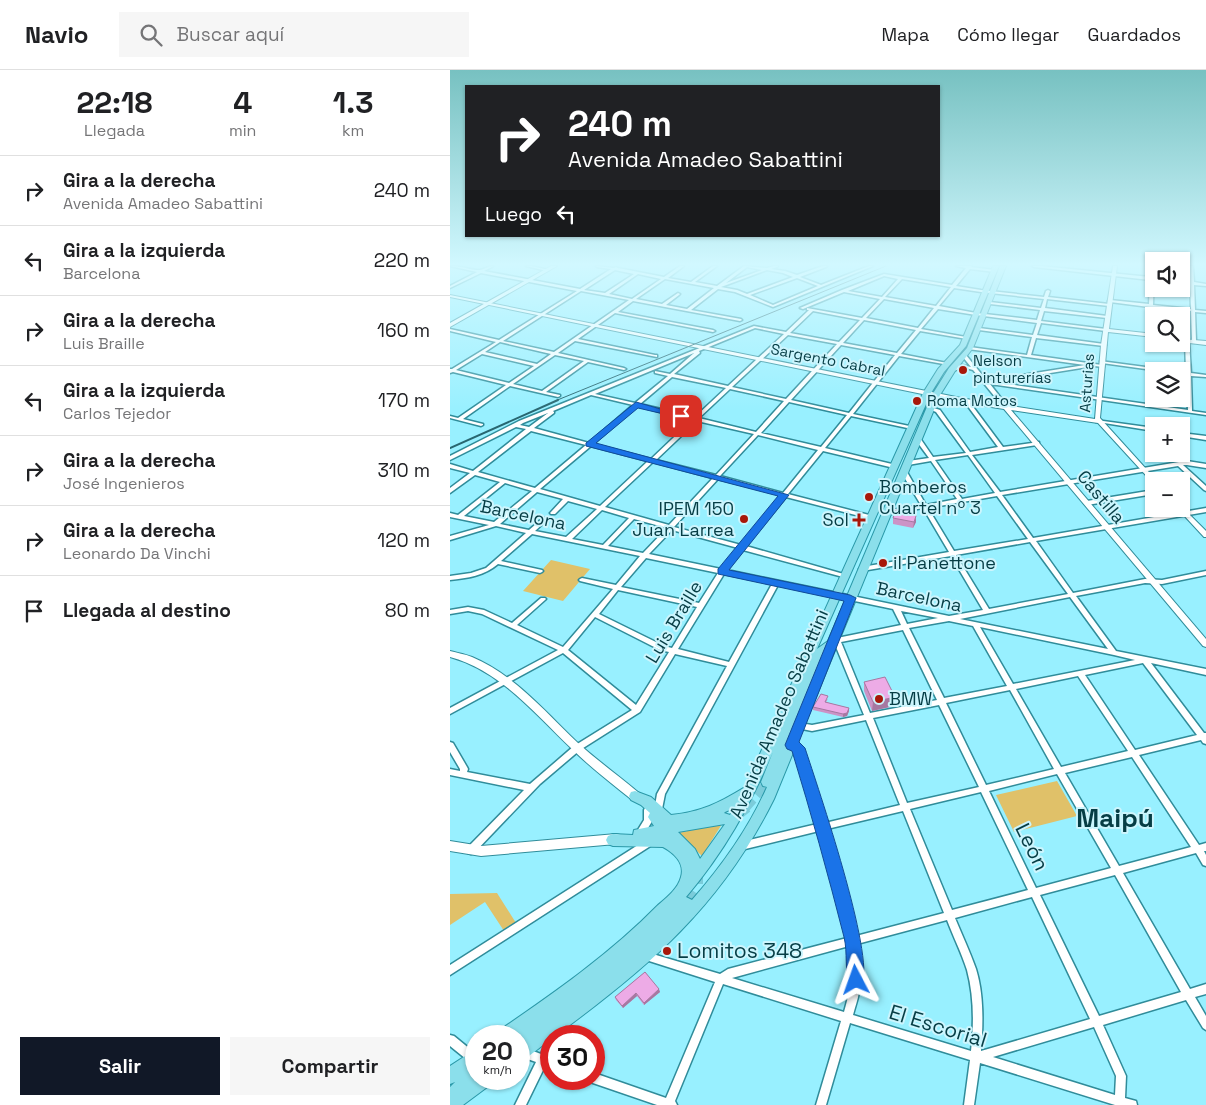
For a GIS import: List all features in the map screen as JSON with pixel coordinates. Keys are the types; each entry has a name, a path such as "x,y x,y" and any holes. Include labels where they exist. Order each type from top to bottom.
{"main road":[{"path":"450,326 469,314"},
{"name":"Avenida Amadeo Sabattini","path":"521,1025 611,959 682,899 713,852 752,787 835,595 927,393 949,367 961,349 976,314"},
{"name":"Avenida Amadeo Sabattini","path":"530,1042 646,956 691,912 741,846 768,799 792,745 850,598 936,395 949,367 964,356 970,348 985,315"},
{"path":"767,782 816,660 821,651 834,641"},
{"path":"450,654 463,658 507,681 577,748 668,821 682,820 720,809 752,787"},
{"path":"647,805 667,830 690,853 694,860"},
{"path":"645,838 667,830 725,818"},
{"path":"450,846 471,850 645,838 670,843 686,858 689,873 682,899 622,965 530,1040"},
{"path":"450,1076 465,1069"},
{"path":"450,1097 465,1078"},
{"path":"450,1104 469,1090"}],"street":[{"path":"451,371 541,314"},
{"name":"Sargento Cabral","path":"542,314 701,349 936,395 1006,408 1098,421"},
{"path":"459,419 611,314"},
{"path":"626,314 713,331"},
{"path":"710,314 740,320"},
{"path":"567,540 807,314"},
{"path":"834,314 966,338"},
{"path":"450,710 564,650 670,527 868,314"},
{"name":"Luis Braille","path":"471,850 531,788 577,748 637,710 722,572 931,314"},
{"path":"979,314 1145,335"},
{"path":"1029,356 1041,314"},
{"path":"1077,314 1107,318"},
{"name":"Asturias","path":"1107,314 1098,421 1144,470"},
{"path":"1193,314 1194,341"},
{"path":"450,458 515,425 755,327 949,367 962,366 974,369"},
{"path":"979,328 1104,345"},
{"path":"450,330 624,369"},
{"path":"574,340 655,356"},
{"path":"1190,341 1206,343"},
{"path":"970,348 1094,365"},
{"path":"450,538 495,525 701,349"},
{"path":"481,352 537,365"},
{"name":"Castilla","path":"964,356 1206,644"},
{"path":"544,392 587,361"},
{"path":"985,382 1102,364 1145,369"},
{"path":"451,371 558,396"},
{"path":"657,372 912,428"},
{"path":"1190,374 1206,376"},
{"path":"985,382 1206,414"},
{"path":"590,394 894,466"},
{"path":"966,400 1002,448"},
{"path":"450,491 559,407"},
{"path":"1190,407 1190,411"},
{"path":"931,408 938,411 1114,653"},
{"path":"450,417 481,425"},
{"path":"1098,421 1145,429"},
{"path":"515,425 871,517"},
{"path":"1190,435 1206,438"},
{"path":"918,440 961,500"},
{"path":"987,611 925,507 906,467 933,459 1036,443"},
{"path":"886,513 1179,464 1187,463 1206,466"},
{"path":"1179,464 1206,489"},
{"path":"450,466 845,576"},
{"path":"459,517 504,481"},
{"path":"1087,503 1145,493"},
{"path":"553,513 567,498"},
{"path":"1190,511 1206,510"},
{"name":"Barcelona","path":"450,515 1206,672"},
{"path":"604,547 634,517"},
{"path":"862,570 1108,528 1157,517"},
{"path":"1189,517 1206,535"},
{"path":"450,578 482,572 498,562 545,519"},
{"path":"498,562 540,570"},
{"path":"969,1105 977,1058 979,1021 978,996 971,969 868,717 834,641 946,618 1206,573"},
{"path":"582,580 701,606"},
{"path":"647,805 661,794 776,583"},
{"path":"512,626 543,599"},
{"name":"León","path":"896,608 1097,1022 1120,1076 1120,1103"},
{"path":"450,612 478,610 564,650 637,710"},
{"path":"594,614 673,652 731,665"},
{"path":"975,624 1206,1025"},
{"path":"741,846 1205,738 1145,660 812,728 800,726"},
{"path":"1080,673 1133,754 1202,848 1206,862"},
{"path":"450,745 464,769 463,774"},
{"path":"792,745 798,748 823,827 853,942 856,980 821,1105"},
{"path":"450,772 531,788"},
{"path":"450,970 623,858 645,838 648,821 647,805 661,794"},
{"path":"613,840 624,843 629,848 623,858"},
{"path":"605,1082 670,1105 721,979 728,974 1202,848"},
{"name":"El Escorial","path":"646,956 1120,1103 1132,1105"},
{"path":"977,1058 1206,988"},
{"path":"560,1025 563,1019"},
{"path":"450,1040 465,1054"},
{"path":"520,1105 540,1072"}],"shaded area":[{"path":"551,560 590,569 563,601 523,591"},
{"path":"1057,781 1077,816 1014,832 996,795"},
{"path":"722,824 702,856 678,833"},
{"path":"497,893 516,923 504,931 485,902 450,925 450,894"}],"building":[{"path":"896,510 913,511 916,516 914,522 893,518"},
{"path":"885,677 895,697 873,702 864,682"},
{"path":"821,694 828,696 825,702 849,708 847,713 843,714 813,707"},
{"path":"645,972 659,989 644,1003 636,993 622,1006 615,997"}],"tunnel":[{"path":"746,806 767,782"},
{"path":"737,813 746,806"},
{"path":"686,903 696,888 696,870"}],"railway":[{"path":"555,401 768,314"},
{"path":"450,448 558,400"}],"place":[{"name":"Nelson pinturerías","path":"963,370"},
{"name":"Roma Motos","path":"917,401"},
{"name":"Bomberos Cuartel nº 3","path":"869,497"},
{"name":"IPEM 150 Juan Larrea","path":"744,519"},
{"name":"Sol","path":"859,520"},
{"name":"il Panettone","path":"883,563"},
{"name":"BMW","path":"879,699"},
{"name":"Lomitos 348","path":"667,951"}],"district":[{"name":"Maipú","path":"1115,818"}],"route":[{"path":"681,416 636,405 589,444 784,495 722,572 850,598 792,745 798,748 823,827 853,942 856,980"}]}
